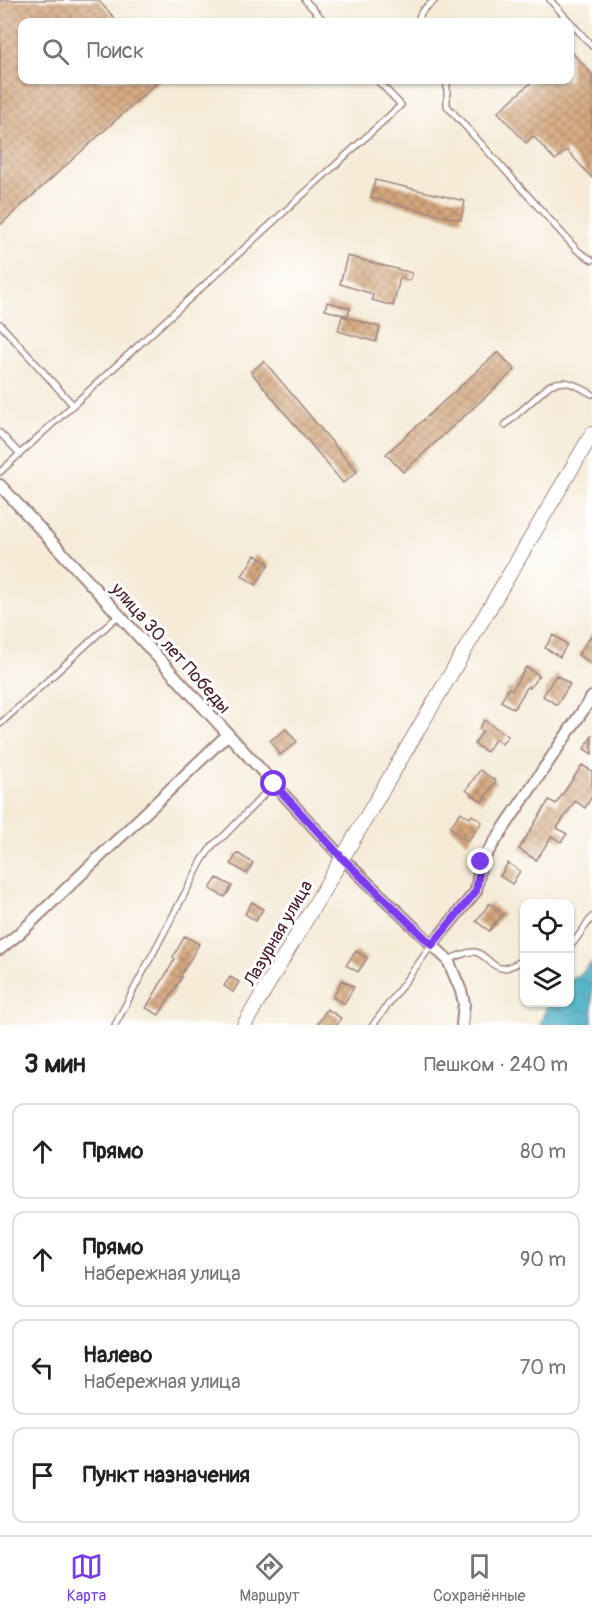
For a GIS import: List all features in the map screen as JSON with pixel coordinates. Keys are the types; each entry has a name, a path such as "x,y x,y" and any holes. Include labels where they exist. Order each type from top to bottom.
{"street":[{"name":"Лазурная улица","path":"244,1025 592,434"},
{"name":"улица 30 лет Победы","path":"0,485 228,734 21,932 0,949"},
{"path":"432,945 476,891 481,862 592,698"},
{"path":"228,734 342,858 448,960 463,997 462,1025"}],"lane":[{"path":"305,0 321,18"},
{"path":"419,18 422,11 435,0"},
{"path":"550,0 566,18"},
{"path":"574,26 592,46"},
{"path":"0,472 401,105 381,84"},
{"path":"447,84 449,109 578,251 592,260"},
{"path":"0,324 73,405"},
{"path":"506,425 550,386 559,382 568,382 592,394"},
{"path":"0,433 20,454"},
{"path":"0,724 119,615"},
{"path":"115,1025 203,859 213,845 274,784"},
{"path":"574,942 592,917"},
{"path":"373,1025 432,945"},
{"path":"448,960 474,952 481,954 499,969 520,962"}],"water":[{"path":"592,962 592,1025 540,1025 547,1007 574,1007 574,978"}],"building":[{"path":"0,0 98,0 114,18 18,18 18,84 156,84 0,225"},
{"path":"574,54 592,74 592,178 567,150 555,160 533,136 526,143 498,112 530,84 574,84"},
{"path":"375,180 465,201 461,220 371,198"},
{"path":"347,256 412,273 410,281 400,278 393,306 372,300 373,294 340,284"},
{"path":"327,302 350,308 348,316 325,310"},
{"path":"342,316 380,327 376,342 338,331"},
{"path":"498,352 515,370 403,472 386,454"},
{"path":"264,361 357,472 343,483 251,372"},
{"path":"255,555 269,564 256,585 242,576"},
{"path":"592,634 592,664 578,655"},
{"path":"553,635 567,644 560,657 545,648"},
{"path":"526,667 539,675 530,688 528,686 514,709 501,701 509,688 512,690"},
{"path":"556,675 570,684 557,705 543,696"},
{"path":"484,720 508,736 502,744 495,739 487,752 474,744 483,731 479,729"},
{"path":"286,729 297,742 280,755 270,741"},
{"path":"592,736 592,754 584,749"},
{"path":"582,765 592,771 592,796 585,808 575,801 557,828 567,834 561,842 552,836 536,860 519,849 549,800 556,804"},
{"path":"480,770 496,781 482,802 466,790"},
{"path":"461,812 470,818 472,815 482,822 467,842 450,827"},
{"path":"237,853 253,863 247,874 231,864"},
{"path":"508,863 520,871 512,884 500,876"},
{"path":"217,878 232,886 225,897 210,889"},
{"path":"252,902 263,909 256,921 245,914"},
{"path":"490,903 503,914 489,931 476,921"},
{"path":"185,936 199,944 159,1015 146,1008 175,959 173,957"},
{"path":"356,951 367,958 358,972 346,965"},
{"path":"230,977 239,982 233,992 224,986"},
{"path":"342,980 354,987 344,1004 333,997"},
{"path":"327,1009 341,1018 337,1025 317,1025"}],"route":[{"path":"274,784 342,858 432,945 476,891 481,862"}]}
